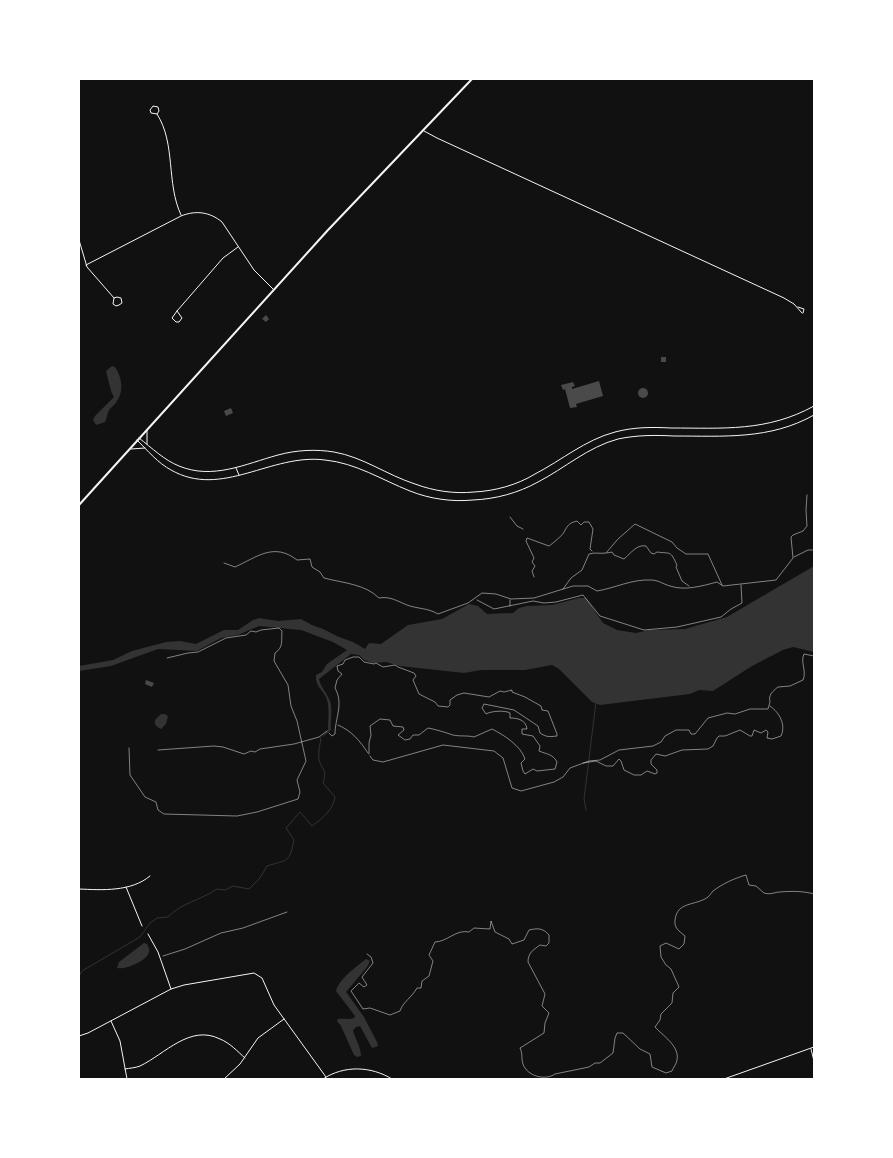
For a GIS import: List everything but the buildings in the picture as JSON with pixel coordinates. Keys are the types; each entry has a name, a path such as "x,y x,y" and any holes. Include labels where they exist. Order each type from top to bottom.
{"main road":[{"path":"79,505 328,230 472,79"}],"street":[{"path":"157,114 166,131 174,196 181,216"},
{"path":"424,131 772,292 797,307"},
{"path":"86,265 181,216 195,212 205,213 214,216 225,225 258,274 274,289"},
{"path":"79,240 86,265 114,298"},
{"path":"176,311 223,258 239,247"},
{"path":"138,439 172,462 187,469 214,472 236,468 287,453 325,451 361,460 413,484 427,488 452,492 476,492 497,489 527,479 587,442 615,432 644,427 752,427 788,418 814,406"},
{"path":"138,439 145,448 167,467 186,477 214,481 290,460 324,459 358,467 410,491 460,501 483,500 512,493 533,485 590,450 617,440 644,435 751,436 780,430 814,415"},
{"path":"147,429 146,438 148,445"},
{"path":"128,450 145,448"},
{"path":"236,468 239,475"},
{"path":"79,889 110,890 146,879 150,876"},
{"path":"126,886 142,926"},
{"path":"148,934 158,952 171,989"},
{"path":"79,1036 171,989 254,973 262,978 270,998 327,1077"},
{"path":"224,1079 245,1058 258,1038 284,1019"},
{"path":"111,1020 120,1041 126,1079"},
{"path":"125,1069 140,1066 184,1039 199,1035 218,1038 227,1042 245,1058"},
{"path":"724,1079 814,1047"},
{"path":"810,1049 814,1061"},
{"path":"323,1079 346,1070 357,1069 375,1071 392,1079"}],"lane":[{"path":"510,517 513,522 523,529"}],"path":[{"path":"793,558 791,537 803,531 807,526 807,495"},
{"path":"534,577 532,572 535,566 532,562 534,558 526,541 527,538 549,546 564,533 566,527 572,522 577,521 581,525 584,522 589,522 593,529 590,549 593,552 600,554 612,552 614,555 624,559 638,546 642,545 646,546 654,554 657,552 672,554 677,562 678,565 676,567 682,581 690,587"},
{"path":"606,553 635,524 672,542 686,554 708,554 723,586"},
{"path":"224,563 235,567 248,559 275,551 290,554 297,560 310,559 312,567 320,572 324,578 353,584 374,592 379,598 394,599 407,605 432,610 438,614 476,599 482,593 496,594 511,599 534,598 551,591 573,586 588,586 597,591 618,587 627,583 652,580 670,586 697,588 717,582 723,586 776,580 793,558 808,550 814,550"},
{"path":"562,590 571,578 582,570 589,554 593,552"},
{"path":"476,599 494,609 533,601 544,604 583,595 600,616 644,630 677,627 720,618 742,603 741,584"},
{"path":"510,606 511,599"},
{"path":"129,748 130,775 145,797 156,802 158,810 164,814 237,816 298,799 300,792 297,780 306,761 297,721 291,706 288,685 274,661 275,653 282,644 282,631 279,628 256,632 250,630 246,635 226,638 198,652 167,658"},
{"path":"337,724 347,728 360,741 373,760 383,762 443,745 494,751 503,758 512,788 521,791 554,782 563,777 570,768 600,760 619,750 653,746 661,742 665,736 678,730 689,730 691,734 695,734 708,718 727,713 736,714 755,709 766,709 769,705 771,693 778,686 790,686 803,680 806,670 802,656 804,654 814,656"},
{"path":"329,733 332,736 334,735 340,700 335,688 337,680 342,674 338,671 337,666 343,664 345,660 359,657 364,662 376,663 383,668 395,665 414,672 416,676 413,680 419,694 428,697 438,706 448,707 450,700 457,695 467,693 489,697 500,691 512,690 512,692 525,697 541,706 542,710 548,712 557,734 556,736 545,737 540,733 535,723 514,710 484,704 482,708 486,714 492,711 507,711 510,713 510,718 519,718 526,725 527,729 521,730 523,736 532,736 540,746 539,751 552,755 555,758 557,762 555,769 537,771 532,769 525,774 521,763 525,759 521,750 508,739 492,730 474,737 451,735 428,728 419,735 413,735 410,739 405,740 398,735 404,730 403,727 393,726 390,720 380,719 370,726 369,754"},
{"path":"581,764 596,761 606,766 613,766 619,759 624,770 641,776 647,770 655,774 657,773 657,770 651,764 651,760 656,754 665,756 682,750 708,749 713,746 720,736 740,730 750,736 754,730 761,733 766,730 768,732 767,738 772,739 781,736 783,726 781,717 769,705"},
{"path":"158,750 214,746 244,754 319,737 327,731"},
{"path":"367,954 371,957 373,963 362,977 366,986 364,988 359,984 352,991 353,995 363,1009 370,1008 390,1015 400,1011 402,1005 410,999 416,988 421,988 422,981 429,976 434,961 429,954 434,942 440,942 458,932 466,930 469,932 474,928 490,929 491,921 495,932 501,937 509,939 512,944 524,940 529,930 538,928 545,930 549,935 549,943 546,946 540,945 532,950 528,956 528,962 545,994 542,1006 549,1013 544,1033 520,1048 523,1054 524,1067 528,1072 538,1076 551,1077 555,1074 600,1063 613,1052 617,1033 623,1033 640,1049 650,1054 652,1067 666,1072 672,1071 678,1059 674,1046 655,1027 660,1020 661,1014 672,1003 673,993 679,987 671,970 666,966 661,957 660,946 666,943 680,949 684,944 685,936 677,930 674,924 679,908 692,902 700,901 726,883 746,875 749,885 756,886 764,894 800,891 814,894"},
{"path":"161,955 168,955 221,933 243,928 287,912"}],"shaded area":[{"path":"112,366 115,367 119,375 121,393 109,410 105,422 96,425 93,420 95,416 114,397 106,371"},
{"path":"814,566 814,652 793,647 783,650 752,666 713,691 699,690 690,694 600,705 592,702 559,669 552,665 525,670 481,670 464,673 400,666 386,662 373,663 364,660 359,655 351,654 319,679 330,701 331,708 331,730 321,738 328,730 328,709 326,697 319,687 316,675 322,672 327,664 347,650 333,642 301,630 259,626 238,635 221,638 197,651 158,649 111,666 79,671 79,666 113,660 132,651 166,642 180,641 196,644 224,630 238,630 259,618 278,621 301,619 365,649 369,643 381,644 408,625 442,619 469,604 478,606 487,614 513,613 519,608 527,606 552,605 586,598 603,623 617,630 636,633 649,630 685,629 727,617"},
{"path":"161,714 168,716 166,724 161,729 156,726 155,720"},
{"path":"144,943 147,944 149,952 144,959 130,966 117,968 119,962"},
{"path":"366,959 370,961 367,967 346,992 364,1017 378,1046 372,1048 360,1026 356,1027 353,1030 361,1056 357,1057 354,1055 337,1021 338,1019 354,1018 355,1016 336,991 344,978"}],"waterway":[{"path":"586,810 584,799 596,702"},
{"path":"79,976 82,971 140,937 150,923 157,918 168,917 179,908 217,889 225,890 233,886 249,889 260,878 267,866 287,859 291,853 294,840 286,828 300,812 312,826 327,813 334,802 335,797 323,783 324,772 319,756 321,738"}]}
